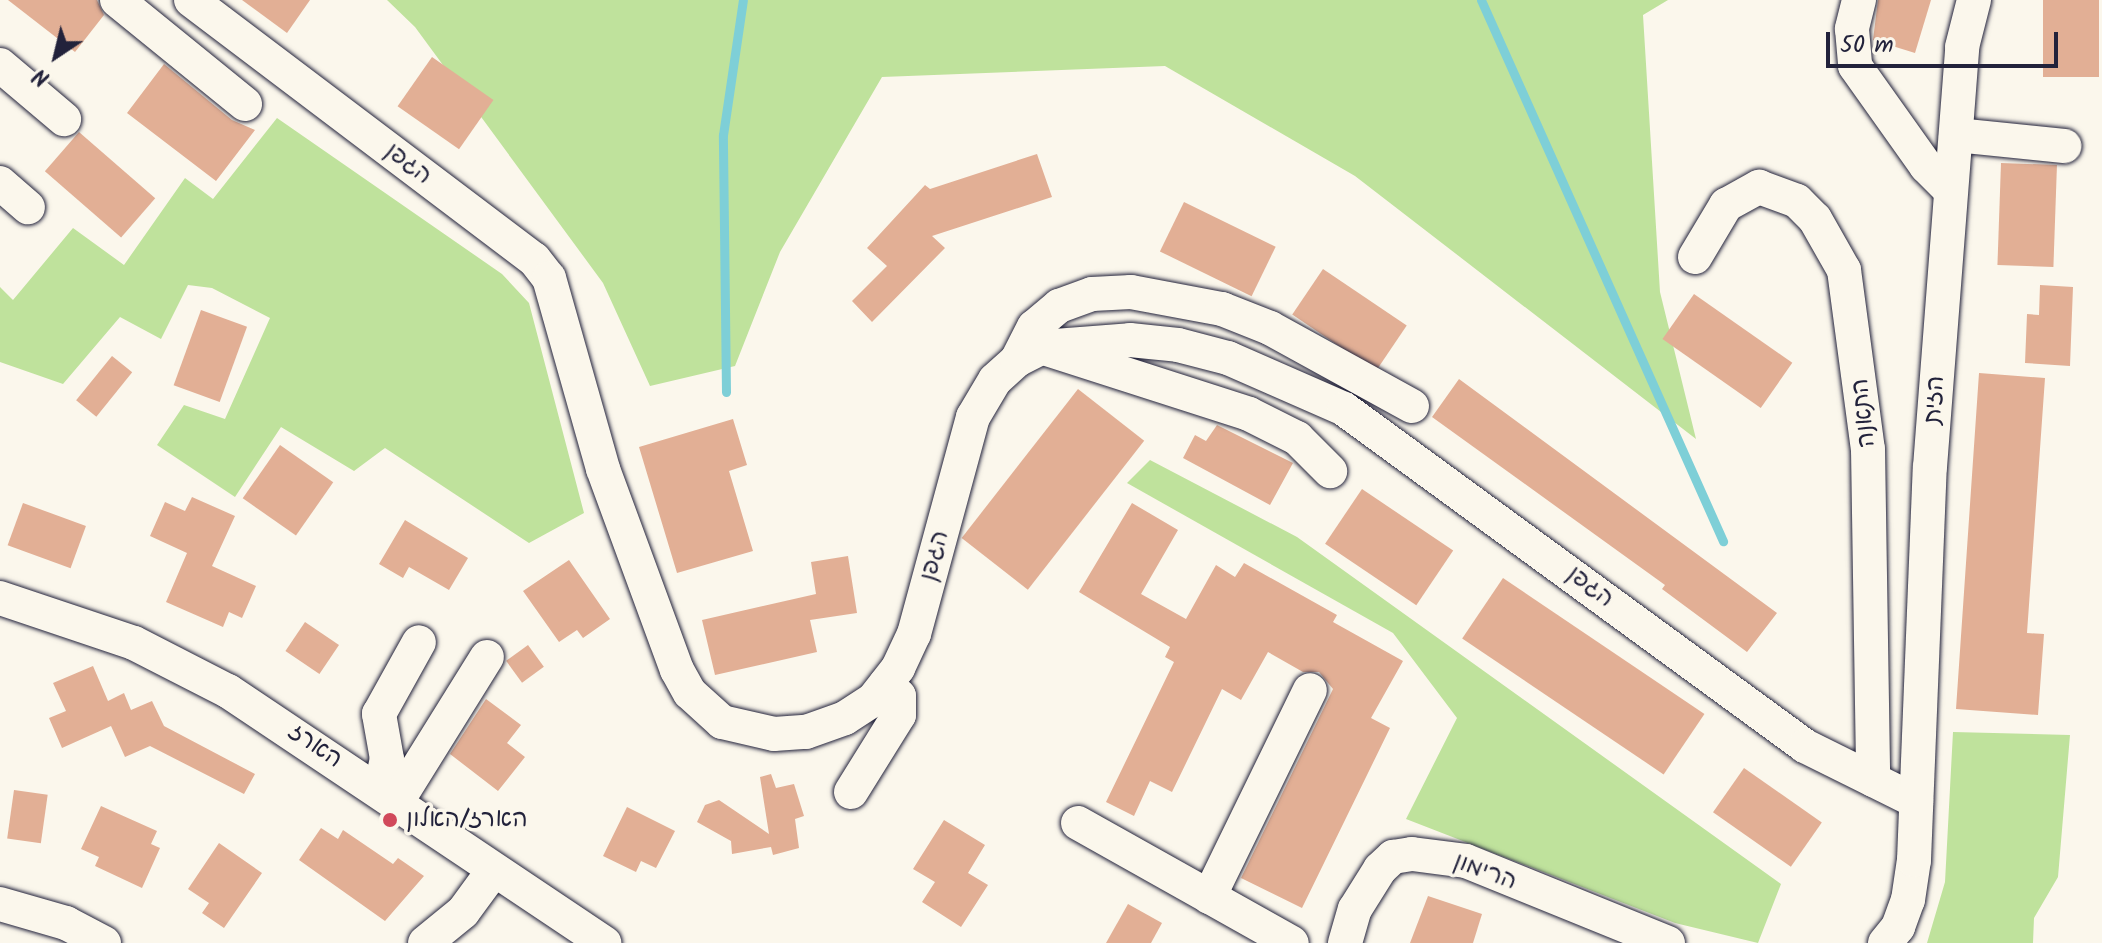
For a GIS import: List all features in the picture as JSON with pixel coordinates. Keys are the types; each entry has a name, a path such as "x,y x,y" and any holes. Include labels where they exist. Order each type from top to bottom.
{"street":[{"path":"117,0 245,104"},
{"name":"הגפן","path":"191,0 534,259 549,278 622,522 677,670 706,710 742,729 806,732 845,718 873,700 886,684 914,634 973,417 995,380 1030,354 1081,340 1178,345 1242,364 1344,409 1805,746 1916,801"},
{"path":"1859,0 1852,29 1855,66 1926,166 1951,191"},
{"name":"הזית","path":"1916,801 1930,467 1962,47 1974,0"},
{"path":"0,65 64,119"},
{"path":"1956,135 2064,146"},
{"path":"0,183 28,207"},
{"name":"התאנה","path":"1695,257 1726,205 1759,187 1797,201 1815,219 1844,270 1868,449 1873,780"},
{"path":"1330,471 1297,438 1249,414 1030,354 1034,327 1059,306 1092,294 1131,292 1175,297 1270,328 1412,406"},
{"name":"הארז","path":"0,598 108,633 183,666 250,703 493,871 605,943"},
{"path":"388,797 387,759 379,714 419,642"},
{"path":"388,797 487,657"},
{"path":"851,792 899,715 899,696 886,684"},
{"path":"1209,897 1310,690"},
{"path":"1885,943 1898,927 1908,900 1916,801"},
{"path":"1078,823 1292,943"},
{"name":"הרימון","path":"1345,943 1355,909 1380,869 1393,857 1412,854 1466,861 1668,943"},
{"path":"425,943 463,912 493,871"},
{"path":"0,904 66,923 104,943"}],"green space":[{"path":"387,0 1668,0 1643,15 1660,292 1696,439 1355,176 1165,66 882,77 780,252 735,366 650,386 603,283 415,27"},
{"path":"277,118 502,274 529,303 584,513 529,543 385,448 354,471 281,427 235,497 157,445 184,405 225,419 270,318 212,288 188,285 161,339 120,317 63,384 0,362 0,287 13,300 73,228 124,265 185,178 213,199"},
{"path":"1150,460 1297,537 1781,884 1758,943 1675,923 1406,819 1457,718 1393,633 1127,483"},
{"path":"1953,732 2070,735 2058,877 2034,918 2033,943 1927,943 1945,882"}],"building":[{"path":"8,0 97,0 104,15 75,52"},
{"path":"242,0 310,0 287,33"},
{"path":"1878,0 1931,0 1915,53 1873,40"},
{"path":"2043,0 2099,0 2099,77 2043,77"},
{"path":"432,57 493,100 459,149 398,106"},
{"path":"164,64 232,120 255,130 216,181 127,113"},
{"path":"79,132 155,198 121,238 45,171"},
{"path":"1037,154 1052,197 932,236 945,248 872,322 852,301 887,266 867,248 925,185 930,189"},
{"path":"2001,163 2057,165 2053,267 1997,265"},
{"path":"1184,202 1276,247 1252,296 1160,251"},
{"path":"1323,269 1407,325 1376,371 1292,315"},
{"path":"2040,285 2073,287 2070,366 2025,363 2027,314 2039,315"},
{"path":"1694,294 1792,363 1761,408 1662,339"},
{"path":"201,310 247,327 220,402 174,385"},
{"path":"112,356 132,372 96,417 76,400"},
{"path":"1979,373 2045,378 2027,633 2044,634 2038,715 1956,709"},
{"path":"1459,379 1777,613 1747,652 1662,589 1665,585 1432,417"},
{"path":"1078,389 1144,441 1028,590 962,538"},
{"path":"733,419 747,465 729,471 753,551 677,573 639,447"},
{"path":"1217,425 1293,463 1270,505 1183,458 1195,435 1206,441"},
{"path":"280,445 333,482 296,536 243,498"},
{"path":"1362,489 1453,551 1416,605 1325,544"},
{"path":"192,497 235,516 212,566 256,586 242,618 229,612 223,627 166,602 187,553 150,536 165,502 185,511"},
{"path":"23,503 86,526 71,568 8,545"},
{"path":"1132,503 1178,530 1141,594 1186,619 1216,565 1235,577 1244,563 1337,615 1333,622 1403,661 1371,718 1390,728 1302,908 1241,878 1333,689 1319,672 1303,672 1268,652 1241,700 1222,689 1172,792 1150,781 1134,816 1106,802 1174,662 1165,657 1170,647 1079,592"},
{"path":"405,520 468,558 449,590 409,567 403,578 379,564"},
{"path":"848,556 857,613 810,620 817,652 715,675 702,620 816,594 811,562"},
{"path":"569,560 610,619 583,638 577,630 559,642 523,591"},
{"path":"1503,578 1704,714 1664,774 1462,639"},
{"path":"305,622 339,645 319,674 285,651"},
{"path":"528,645 544,667 522,683 506,661"},
{"path":"93,666 108,701 124,693 131,710 152,701 164,726 255,774 244,794 150,746 125,757 111,726 62,748 49,718 66,711 53,683"},
{"path":"486,699 521,725 507,743 525,757 498,791 450,754"},
{"path":"1744,768 1822,822 1791,867 1713,812"},
{"path":"771,774 776,788 794,784 804,816 795,819 799,848 773,855 771,847 732,854 731,841 697,822 705,805 719,800 769,834 760,777"},
{"path":"14,790 48,795 41,843 7,839"},
{"path":"101,806 157,831 151,844 160,848 142,888 95,866 99,857 81,849"},
{"path":"627,807 675,831 656,868 641,861 636,872 603,856"},
{"path":"944,820 985,845 968,873 988,885 961,927 922,902 935,882 913,869"},
{"path":"321,828 338,839 343,830 393,864 398,858 424,876 385,921 299,860"},
{"path":"219,843 262,873 224,928 202,913 209,903 188,889"},
{"path":"1428,896 1482,914 1473,943 1410,943"},
{"path":"1128,904 1162,923 1151,943 1106,943"}],"waterway":[{"path":"726,392 723,135 743,0"},
{"path":"1481,0 1723,541"}],"place":[{"name":"הארז/האלון","path":"390,820"}]}
